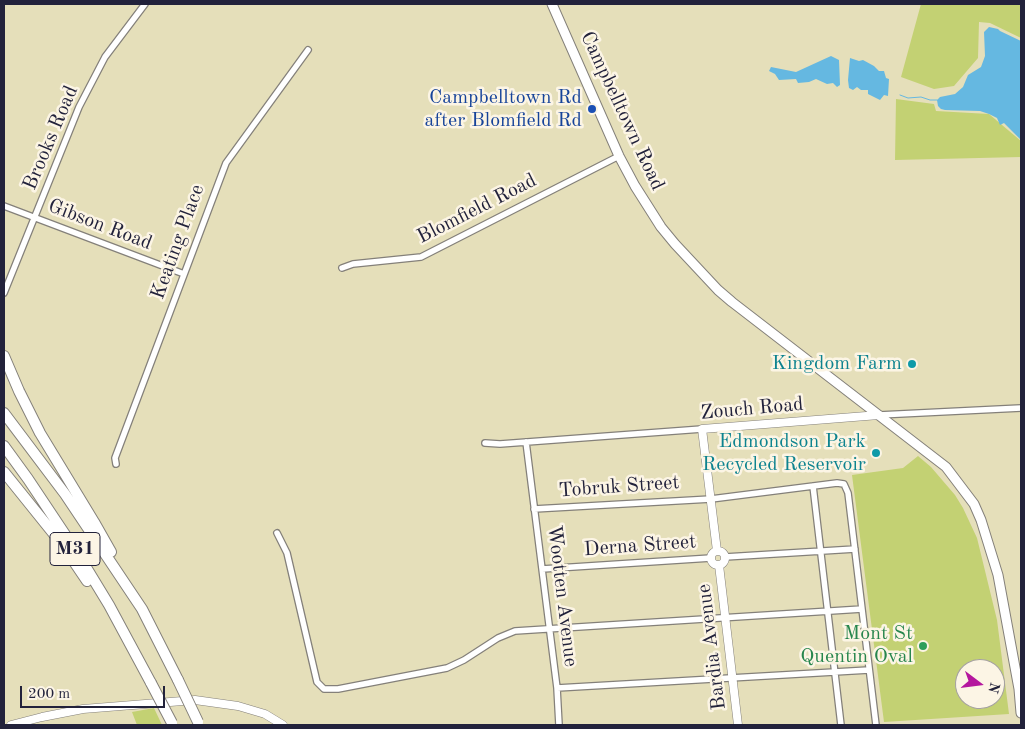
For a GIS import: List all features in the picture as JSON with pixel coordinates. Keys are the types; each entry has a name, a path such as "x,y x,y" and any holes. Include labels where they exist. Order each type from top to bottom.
{"highway":[{"path":"4,356 36,425 94,522 142,609"},
{"name":"M31","path":"4,413 65,494 142,609 199,724"},
{"name":"M31","path":"4,446 78,554 138,657 172,724"},
{"path":"4,472 62,544 116,630 138,657"}],"main road":[{"name":"Campbelltown Road","path":"552,4 619,156 635,186 661,227 687,258 718,290 747,315 946,467 957,480 978,512 998,574 1019,689 1021,713"}],"street":[{"name":"Brooks Road","path":"4,293 79,107 105,57 145,4"},
{"name":"Keating Place","path":"116,464 115,458 226,163 308,50"},
{"name":"Blomfield Road","path":"342,268 353,264 421,257 619,156"},
{"name":"Gibson Road","path":"4,206 184,274"},
{"path":"858,416 863,412 863,403"},
{"name":"Zouch Road","path":"485,442 500,444 858,416 1021,408"},
{"path":"702,429 718,551"},
{"name":"Wootten Avenue","path":"526,442 557,688 559,725"},
{"name":"Tobruk Street","path":"534,509 711,499 841,483 848,493 855,549"},
{"path":"813,486 842,725"},
{"path":"277,533 287,553 317,682 320,688 324,689 338,689 447,668 464,660 505,634 515,632 549,628 862,610"},
{"path":"855,549 876,725"},
{"name":"Derna Street","path":"725,557 855,549"},
{"path":"718,551 723,553 725,557 723,563 719,565 713,562 711,558 714,552 718,551"},
{"name":"Derna Street","path":"542,569 711,558"},
{"name":"Bardia Avenue","path":"719,565 738,725"},
{"path":"557,688 869,670"},
{"path":"12,725 42,717 83,710 195,700 224,702 265,714 283,725"},
{"path":"253,711 275,725"}],"green space":[{"path":"921,4 1021,4 1021,38 990,23 979,22 978,58 954,86 934,89 901,77"},
{"path":"896,99 934,104 936,111 989,114 1021,141 1021,157 895,160"},
{"path":"918,456 931,467 955,495 977,538 997,620 1002,659 955,659 955,709 1005,709 1005,683 1009,714 884,722 852,475 903,468"},
{"path":"154,708 162,725 137,725 132,712"}],"water":[{"path":"989,27 998,29 1021,41 1021,140 1004,123 1000,125 997,118 989,114 980,111 945,110 938,106 937,100 940,97 955,94 963,87 968,75 981,67 985,56 984,32"},
{"path":"831,56 839,60 840,85 837,87 833,83 827,84 816,79 798,83 796,79 779,80 775,74 769,71 771,67 796,72"},
{"path":"850,58 859,61 863,60 879,71 884,71 886,78 889,79 888,96 884,95 880,100 868,94 868,90 861,90 857,87 853,90 849,88"}],"waterway":[{"path":"900,95 908,98 921,97 937,100"}],"place":[{"name":"Campbelltown Rd after Blomfield Rd","path":"592,109"},
{"name":"Kingdom Farm","path":"912,364"},
{"name":"Edmondson Park Recycled Reservoir","path":"876,453"},
{"name":"Mont St Quentin Oval","path":"923,646"}]}
